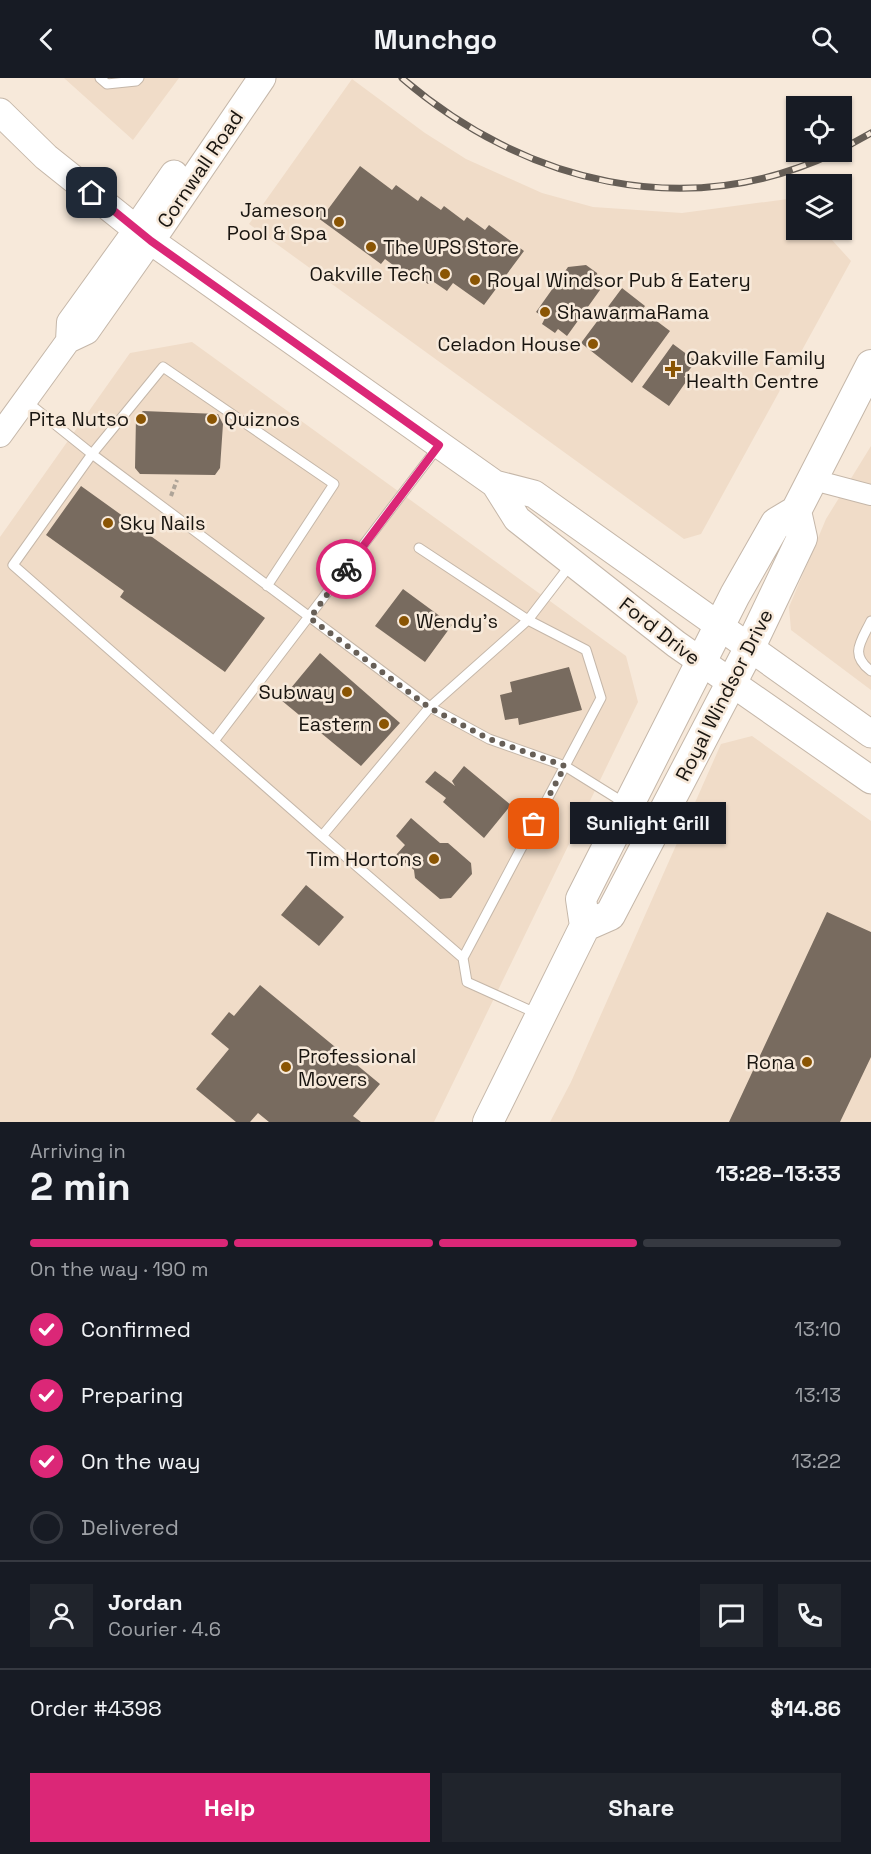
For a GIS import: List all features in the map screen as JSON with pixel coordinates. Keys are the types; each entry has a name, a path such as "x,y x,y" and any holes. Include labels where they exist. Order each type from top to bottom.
{"main road":[{"name":"Cornwall Road","path":"143,235 242,78"},
{"name":"Cornwall Road","path":"143,235 262,78"},
{"name":"Ford Drive","path":"0,112 46,157 143,235 495,484 534,494 718,625 749,650 871,734"},
{"name":"Royal Windsor Drive","path":"796,511 802,538 749,650 610,915 585,926 581,899 718,625 776,523 796,511 810,479 871,365"},
{"name":"Ford Drive","path":"495,484 518,519 730,684 871,780"},
{"path":"488,1122 585,926"}],"street":[{"name":"Cornwall Road","path":"0,435 68,341 69,322 143,235"},
{"path":"810,479 871,495"}],"lane":[{"path":"100,78 107,84 136,81 139,78"},
{"path":"267,586 334,484 163,367 92,454 13,565 463,958"},
{"path":"25,400 92,454 430,708 489,739 565,766 628,806"},
{"path":"214,741 310,618 439,445"},
{"path":"419,548 528,620 586,650 601,698 463,958 467,982 541,1015"},
{"path":"322,836 430,708 528,620 573,562"},
{"path":"871,621 858,648 858,656 862,664 871,671"}],"shaded area":[{"path":"64,78 179,78 133,140"},
{"path":"352,79 425,133 466,159 542,193 593,207 682,213 786,199 786,240 832,240 851,261 701,534 684,539 249,224"},
{"path":"192,342 626,656 638,702 434,1122 0,1122 0,537 130,353"},
{"path":"871,446 871,690 791,630 789,607 826,519"},
{"path":"752,736 871,821 871,1122 550,1122 571,1082 721,744"}],"building":[{"path":"360,166 392,190 396,185 418,201 421,196 441,210 444,206 464,221 467,217 485,230 489,225 524,251 484,305 453,283 447,291 431,280 428,284 407,269 405,274 385,259 381,264 314,215 320,208 326,212"},
{"path":"586,265 597,273 600,290 567,336 558,329 555,333 542,324 545,318 536,312 568,267"},
{"path":"622,288 645,306 642,310 670,331 632,383 581,343"},
{"name":"Oakville Family Health Centre","path":"673,344 696,361 684,377 688,379 669,406 642,387"},
{"path":"143,411 218,414 223,424 220,468 215,475 140,474 135,468 136,417"},
{"path":"81,486 265,618 225,672 120,597 124,591 46,535"},
{"path":"403,589 452,625 425,662 375,626"},
{"path":"320,653 400,723 361,766 281,700"},
{"path":"569,667 582,710 519,725 518,718 505,720 500,695 512,692 510,682"},
{"path":"464,766 511,805 484,838 443,802 446,798 425,782 435,771 455,786 452,781"},
{"name":"Tim Hortons","path":"411,818 440,843 448,843 471,863 472,874 451,898 440,899 415,878 414,870 396,855 405,845 396,836"},
{"path":"306,885 344,917 319,946 281,915"},
{"path":"827,912 871,932 871,1057 840,1122 729,1122"},
{"name":"Professional Movers","path":"260,985 380,1084 353,1116 361,1122 269,1122 258,1113 250,1122 236,1122 196,1089 229,1049 211,1034 229,1012 234,1016"}],"railway":[{"path":"402,78 450,114 500,144 553,167 608,181 665,188 722,186 779,174 810,162"},
{"path":"852,143 871,133"}],"way so far":[{"path":"346,569 310,618 430,708 489,739 565,766 534,824"}],"place":[{"name":"Jameson Pool & Spa","path":"339,222"},
{"name":"The UPS Store","path":"371,247"},
{"name":"Oakville Tech","path":"445,274"},
{"name":"Royal Windsor Pub & Eatery","path":"475,280"},
{"name":"ShawarmaRama","path":"545,312"},
{"name":"Celadon House","path":"593,344"},
{"name":"Oakville Family Health Centre","path":"673,369"},
{"name":"Pita Nutso","path":"141,419"},
{"name":"Quiznos","path":"212,419"},
{"name":"Sky Nails","path":"108,523"},
{"name":"Wendy's","path":"404,621"},
{"name":"Subway","path":"347,692"},
{"name":"Eastern","path":"384,724"},
{"name":"Sunlight Grill","path":"534,824"},
{"name":"Tim Hortons","path":"434,859"},
{"name":"Rona","path":"807,1062"},
{"name":"Professional Movers","path":"286,1067"}],"route":[{"path":"92,193 151,241 439,445 346,569"}]}
